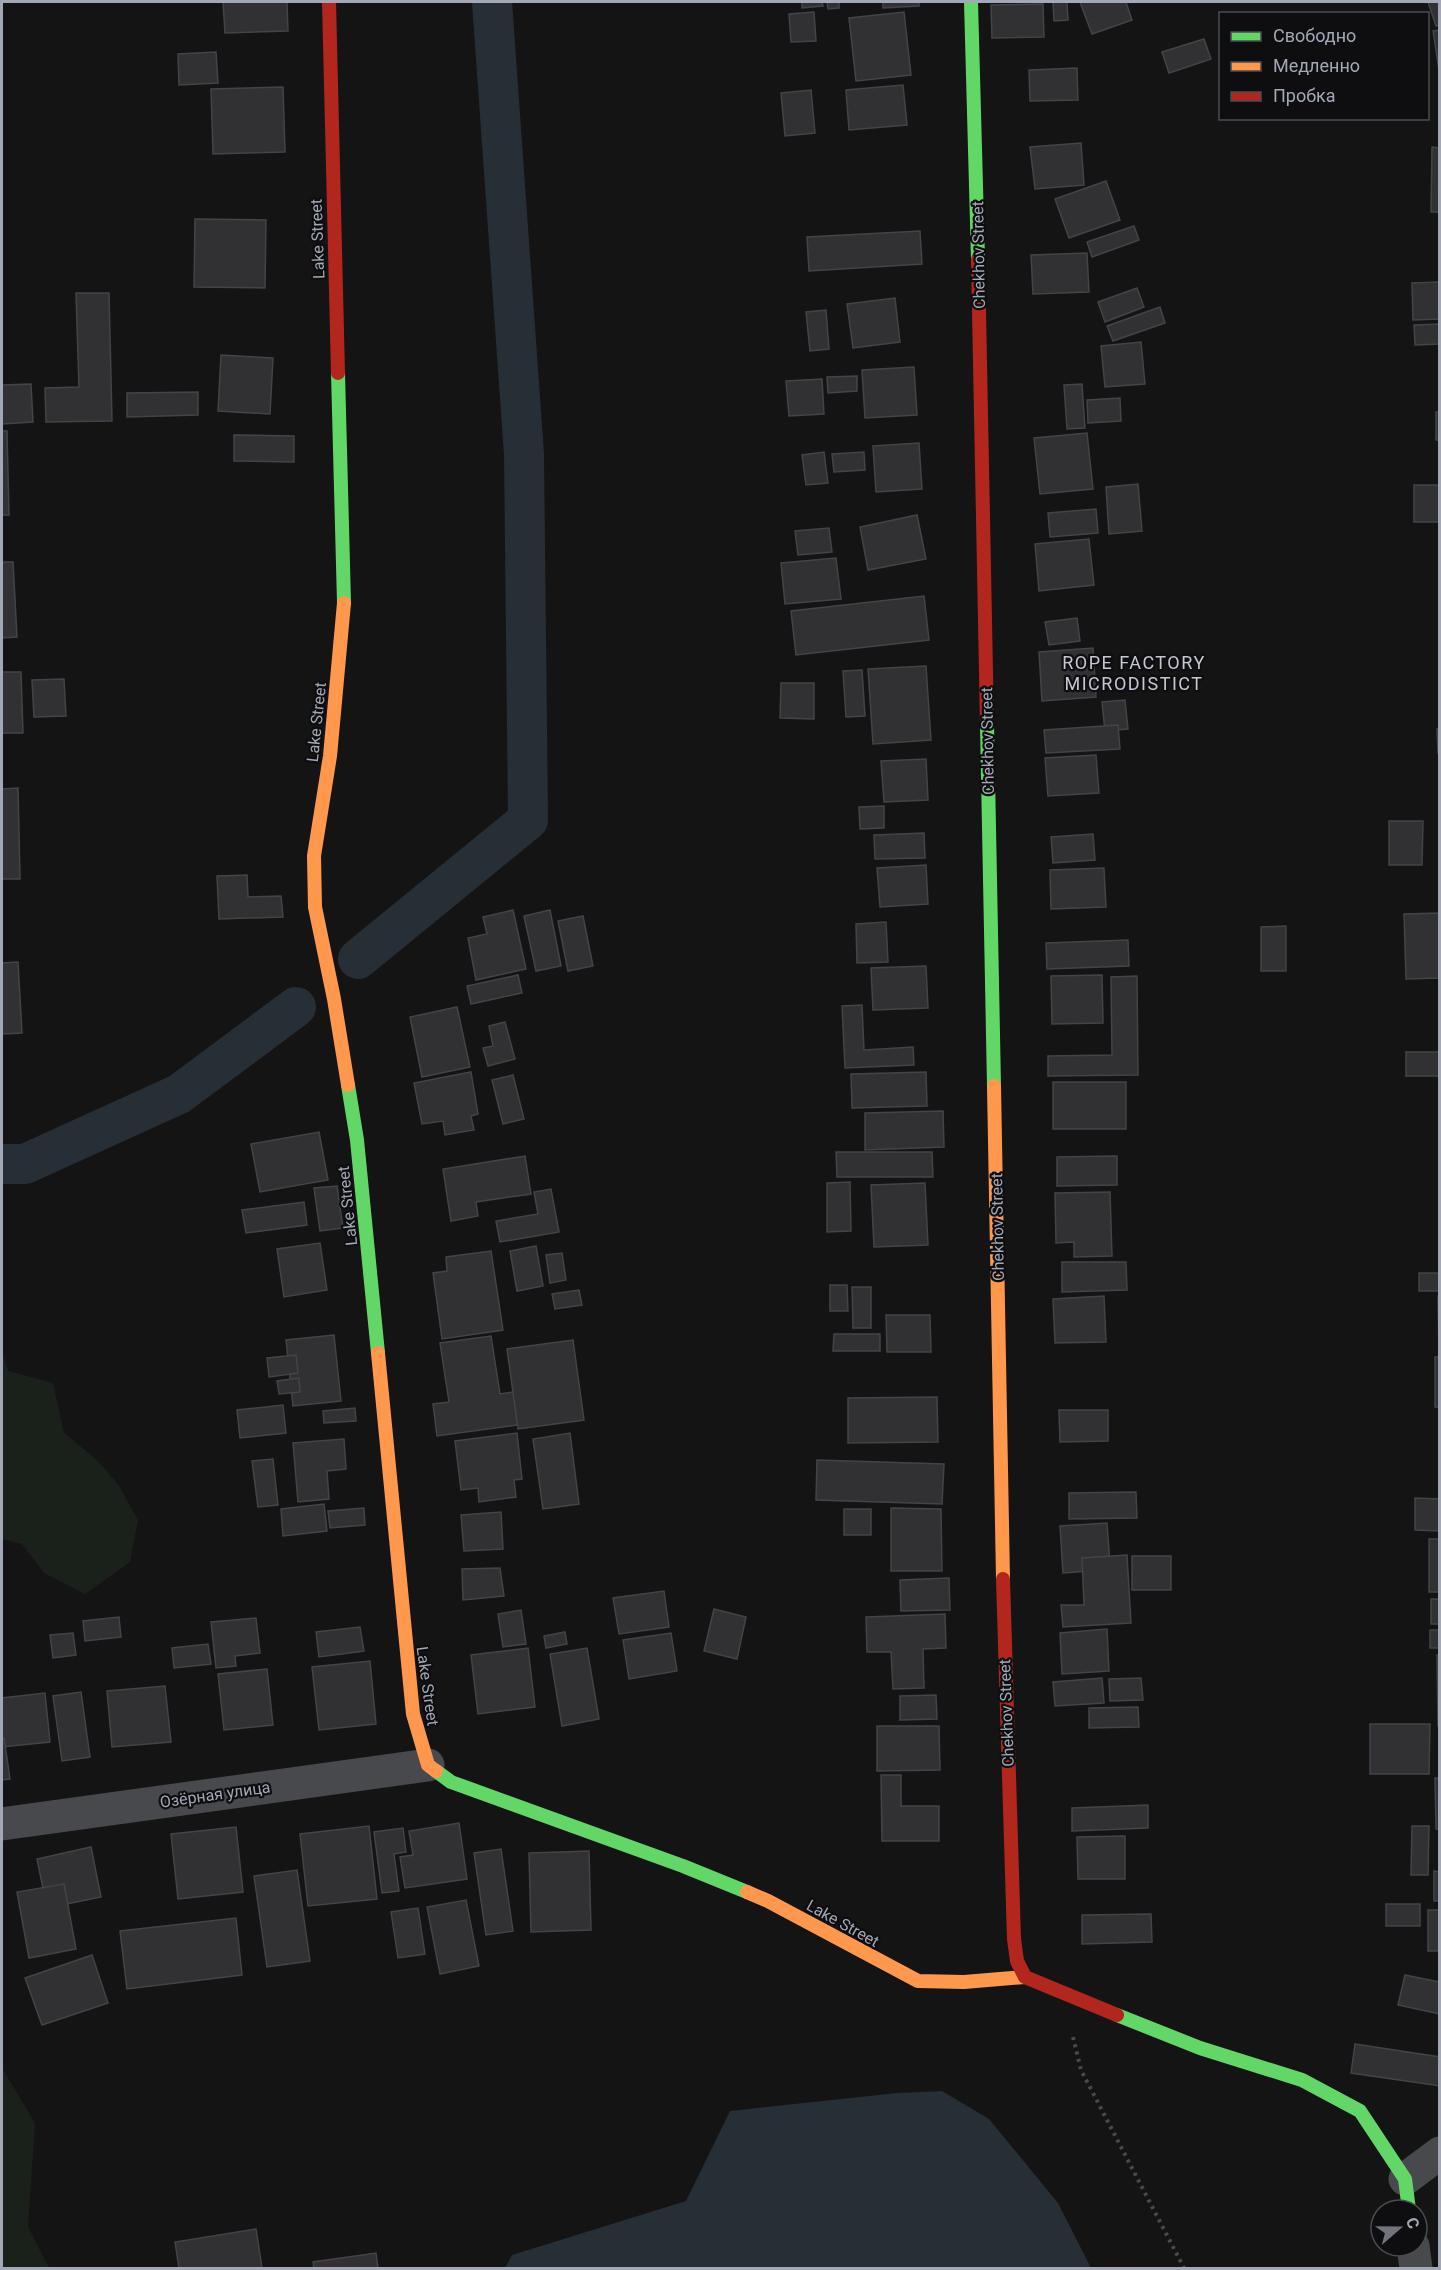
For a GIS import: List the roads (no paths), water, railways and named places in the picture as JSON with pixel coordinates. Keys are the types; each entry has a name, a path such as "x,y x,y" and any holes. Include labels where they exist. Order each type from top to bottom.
{"street":[{"name":"Lake Street","path":"329,2 344,600 330,756 314,856 315,908 334,999 357,1140 412,1714 421,1747 429,1765 451,1782 683,1866 768,1901 918,1981 964,1982 1025,1977"},
{"name":"Chekhov Street","path":"971,2 978,240 1005,1692 1014,1939 1017,1961 1025,1977"},
{"name":"Озёрная улица","path":"2,1824 429,1765"},
{"path":"1025,1977 1200,2048 1302,2080 1334,2096 1359,2111 1407,2194 1440,2153"}],"waterway":[{"path":"358,959 528,820 524,454 492,2"},
{"path":"2,1164 25,1164 179,1094 296,1007"}],"district":[{"name":"ROPE FACTORY MICRODISTICT","path":"1134,673"}]}
